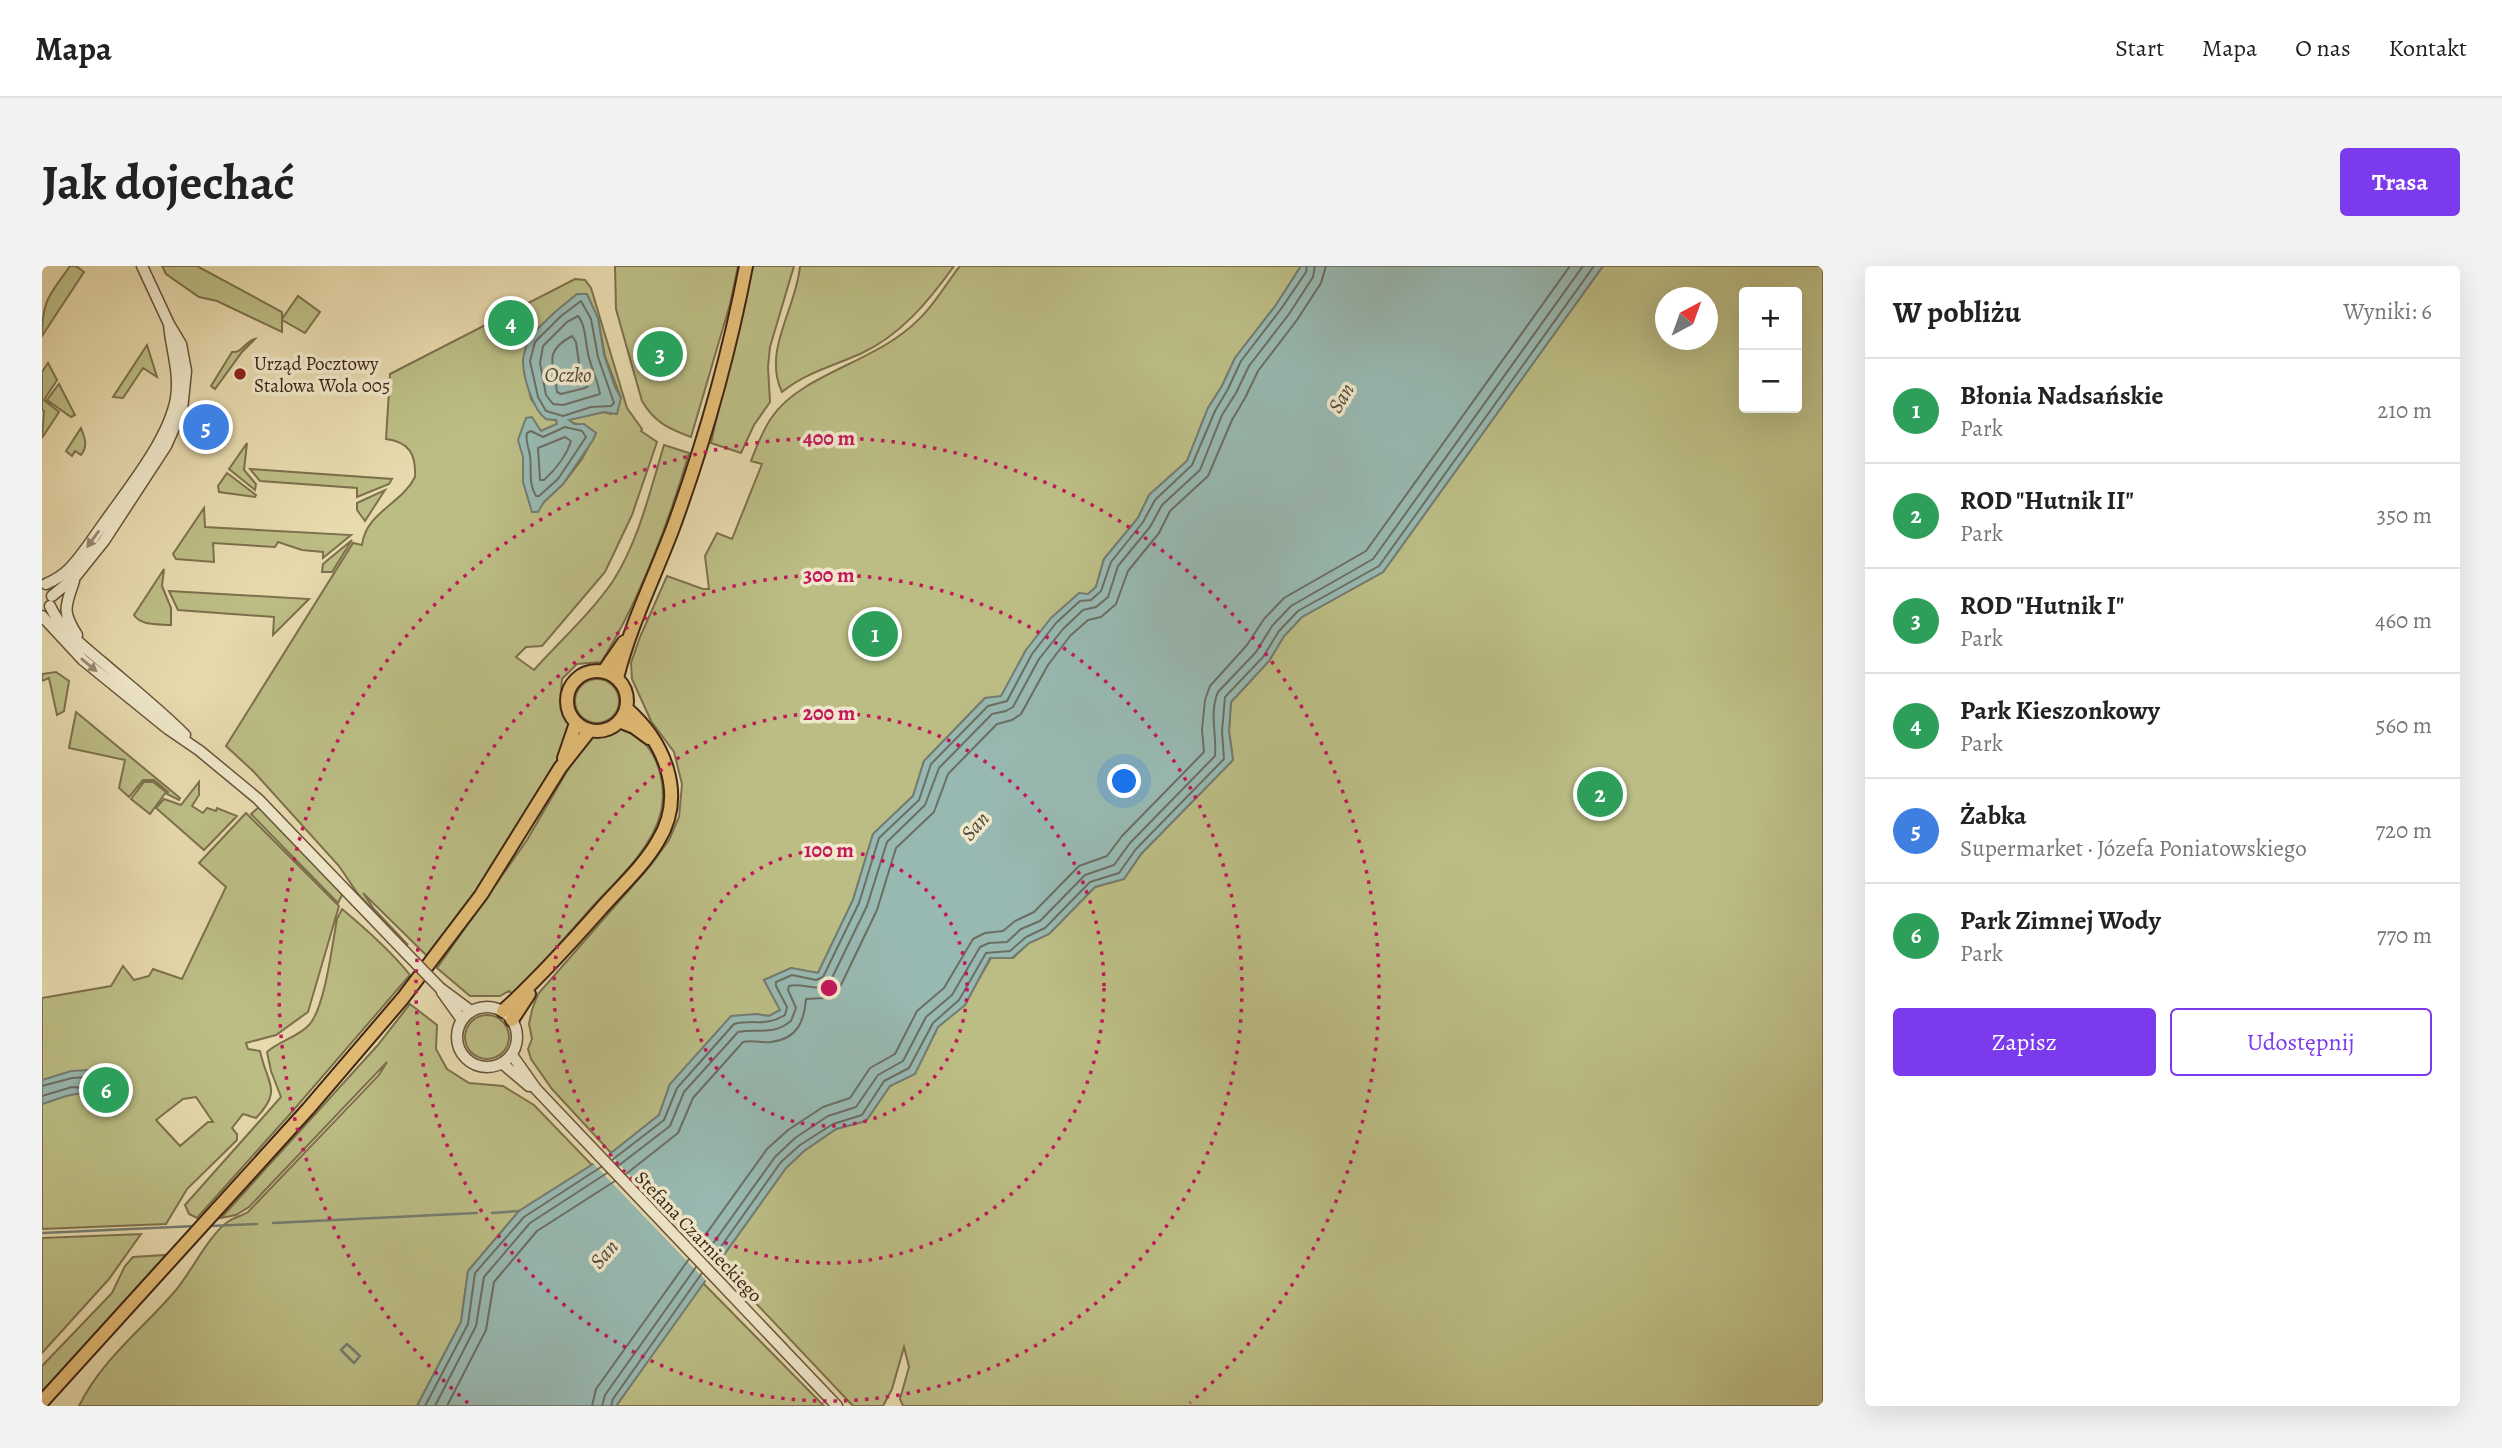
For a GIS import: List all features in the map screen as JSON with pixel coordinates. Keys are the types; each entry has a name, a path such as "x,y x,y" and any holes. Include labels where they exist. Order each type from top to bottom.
{"main road":[{"path":"617,678 628,636 663,553 694,468 727,351 746,266"},
{"path":"604,671 628,636"},
{"path":"604,671 617,678 626,693 626,708 619,722 607,729 590,730 576,723 567,705 570,686 584,673 604,671"},
{"path":"507,1015 647,857 662,834 670,812 671,785 668,767 642,722 626,708"},
{"path":"619,722 634,727 658,747"},
{"path":"561,768 576,723"},
{"path":"42,1402 350,1061 432,961 495,874 561,768 590,730"}],"street":[{"path":"46,608 104,541 163,451 182,410 186,387 184,355 178,337 169,324 142,266"},
{"path":"169,324 176,357 177,384 166,428 128,489 78,559 61,576 44,582 46,608 83,660 168,729 200,751"},
{"path":"76,576 67,598 66,613 69,624 84,647"},
{"path":"46,608 84,647 278,817 440,988 471,1011"},
{"path":"440,988 462,1020"},
{"path":"487,1007 507,1015 518,1037 512,1055 493,1068 473,1065 459,1050 456,1040 462,1020 471,1011 487,1007"},
{"name":"Stefana Czarnieckiego","path":"512,1055 536,1089"},
{"name":"Stefana Czarnieckiego","path":"503,1063 536,1089 837,1406"}],"green space":[{"path":"70,266 76,266 84,272 42,336 46,305"},
{"path":"162,266 197,266 282,312 282,319 298,296 320,312 305,333 282,320 282,332 217,301 199,297 166,274"},
{"path":"615,266 738,266 730,304 691,437 663,424 642,401 616,309"},
{"path":"751,266 794,266 770,347 770,402 754,425 741,453 711,443"},
{"path":"800,266 954,266 913,316 888,338 860,354 810,375 782,392 777,376 778,345 798,282"},
{"path":"960,266 1301,266 1276,305 1235,358 1208,408 1187,461 1149,495 1138,518 1104,559 1096,587 1026,650 1001,697 985,698 924,761 913,796 873,834 853,900 818,973 791,968 764,980 781,1010 769,1016 756,1014 670,1084 659,1115 611,1153 552,1089 531,1059 528,1049 532,1039 529,1024 538,994 651,865 669,840 679,817 682,784 674,752 651,721 632,679 631,663 640,637 667,576 709,589 705,556 717,533 732,539 762,464 751,461 765,428 783,404 812,383 881,348 907,330 932,304"},
{"path":"1603,266 1823,266 1823,1406 903,1406 900,1399 909,1367 904,1347 892,1389 883,1406 853,1406 718,1263 786,1168 804,1151 836,1129 866,1121 890,1086 915,1073 938,1027 964,1005 991,958 1013,958 1029,943 1049,934 1095,887 1124,879 1141,854 1233,760 1229,731 1231,702 1269,661 1284,636 1302,617 1383,572"},
{"path":"575,279 585,280 591,288 627,408 641,431 657,442 632,515 605,572 542,646 526,647 516,657 534,670 585,616 613,581 637,532 664,445 689,453 652,561 615,639 601,662 577,664 562,679 561,693 566,697 573,720 568,747 432,961 363,893 374,909 408,945 404,943 358,894 339,866 253,771 226,746 353,543 362,545 370,524 402,494 415,477 410,451 401,443 386,439 390,374","holes":["572,298 598,318 605,356 621,398 611,414 604,412 568,420 596,433 582,459 563,484 544,502 523,482 523,457 536,425 541,431 557,424 556,420 546,419 531,399 526,374 527,339"]},
{"path":"255,339 215,389 211,386 232,352 239,351"},
{"path":"147,345 157,377 143,368 123,398 113,397"},
{"path":"48,363 57,380 44,400 59,412 42,438 42,372"},
{"path":"59,384 75,415 71,417 47,400"},
{"path":"81,428 85,448 81,455 75,451 72,456 66,451"},
{"path":"247,443 244,470 256,484 255,490 229,469"},
{"path":"250,469 392,479 389,484 357,497 357,488 260,481"},
{"path":"227,473 256,495 255,497 219,492 218,486"},
{"path":"385,490 365,521 357,510 357,503"},
{"path":"204,508 205,527 351,535 323,558 323,552 302,550 278,542 275,547 213,543 214,562 176,559 173,554"},
{"path":"352,540 332,572 322,572 323,564"},
{"path":"164,569 162,586 171,608 171,625 141,621 134,615"},
{"path":"169,591 309,599 273,635 274,617 178,610"},
{"path":"56,672 69,681 64,711 57,715 49,678 42,681 42,674"},
{"path":"597,679 613,685 619,701 613,717 597,723 581,717 575,701 581,685"},
{"path":"76,712 180,798 179,800 167,794 154,780 143,780 129,797 119,788 125,760 69,748"},
{"path":"621,729 631,731 643,742 653,755 661,775 661,812 650,839 622,875 514,995 509,991 500,996 470,996 437,968 527,840 584,742 590,737"},
{"path":"144,782 153,782 166,792 150,814 131,799"},
{"path":"199,782 199,795 192,806 203,813 207,808 216,811 217,808 237,816 204,850 156,808 164,799 181,805"},
{"path":"259,807 340,891 342,895 338,903 251,814"},
{"path":"246,813 339,906 308,1012 276,1035 246,1043 248,1049 260,1051 271,1086 269,1100 256,1118 243,1114 232,1128 237,1134 237,1140 187,1189 166,1224 42,1229 42,998 111,986 123,966 134,980 149,976 153,969 182,979 226,887 199,863","holes":["196,1097 213,1122 208,1122 180,1146 156,1120 183,1099"]},
{"path":"342,909 378,940 410,975 197,1218 189,1214 185,1205 281,1097 267,1052 305,1029 315,1017 327,975 337,919"},
{"path":"410,1004 437,1025 436,1049 447,1069 469,1083 503,1086 534,1105 592,1165 519,1211 468,1271 461,1322 417,1406 79,1406 99,1374 176,1290 222,1226 248,1212 379,1075 387,1062 249,1207 236,1215 221,1218 377,1046"},
{"path":"487,1015 503,1021 509,1037 503,1053 487,1059 471,1053 465,1037 471,1021"},
{"path":"141,1234 109,1279 42,1353 42,1238"},
{"path":"166,1255 42,1392 42,1366 112,1293 125,1266 133,1257"},
{"path":"703,1283 824,1406 616,1406"}],"water":[{"name":"San","path":"1301,266 1603,266 1383,572 1302,617 1284,636 1269,661 1231,702 1229,731 1233,760 1141,854 1124,879 1095,887 1049,934 1029,943 1012,958 990,958 965,1005 938,1027 915,1074 890,1086 866,1121 836,1129 804,1151 786,1168 616,1406 417,1406 461,1322 468,1271 519,1211 615,1150 659,1115 670,1084 731,1016 769,1016 780,1010 764,980 791,968 818,973 853,900 873,834 913,796 924,761 985,698 1001,696 1026,650 1051,618 1079,593 1088,594 1096,587 1104,559 1138,518 1149,495 1187,461 1208,408 1235,358 1276,305"},
{"name":"Oczko","path":"577,294 587,294 598,318 604,355 621,398 617,414 604,412 569,420 574,424 584,424 596,433 563,484 544,502 538,512 532,512 523,482 523,457 518,440 526,418 532,417 541,431 557,424 556,420 546,419 541,415 530,393 523,361 527,339"},
{"path":"90,1070 99,1074 102,1082 95,1089 42,1104 42,1080 71,1071"}],"pier":[{"path":"607,1151 718,1269 708,1283 591,1161"}],"waterway":[{"path":"492,1213 519,1211"},
{"path":"273,1223 477,1213"},
{"path":"210,1226 257,1224"},
{"path":"42,1233 196,1226"},
{"path":"347,1344 360,1356 354,1363 341,1350 347,1344"}],"place":[{"name":"Park Kieszonkowy","path":"511,323"},
{"name":"ROD \"Hutnik I\"","path":"660,354"},
{"name":"Urząd Pocztowy Stalowa Wola 005","path":"240,374"},
{"name":"Żabka","path":"206,427"},
{"name":"Błonia Nadsańskie","path":"875,634"},
{"name":"ROD \"Hutnik II\"","path":"1600,794"},
{"name":"Park Zimnej Wody","path":"106,1090"}]}
